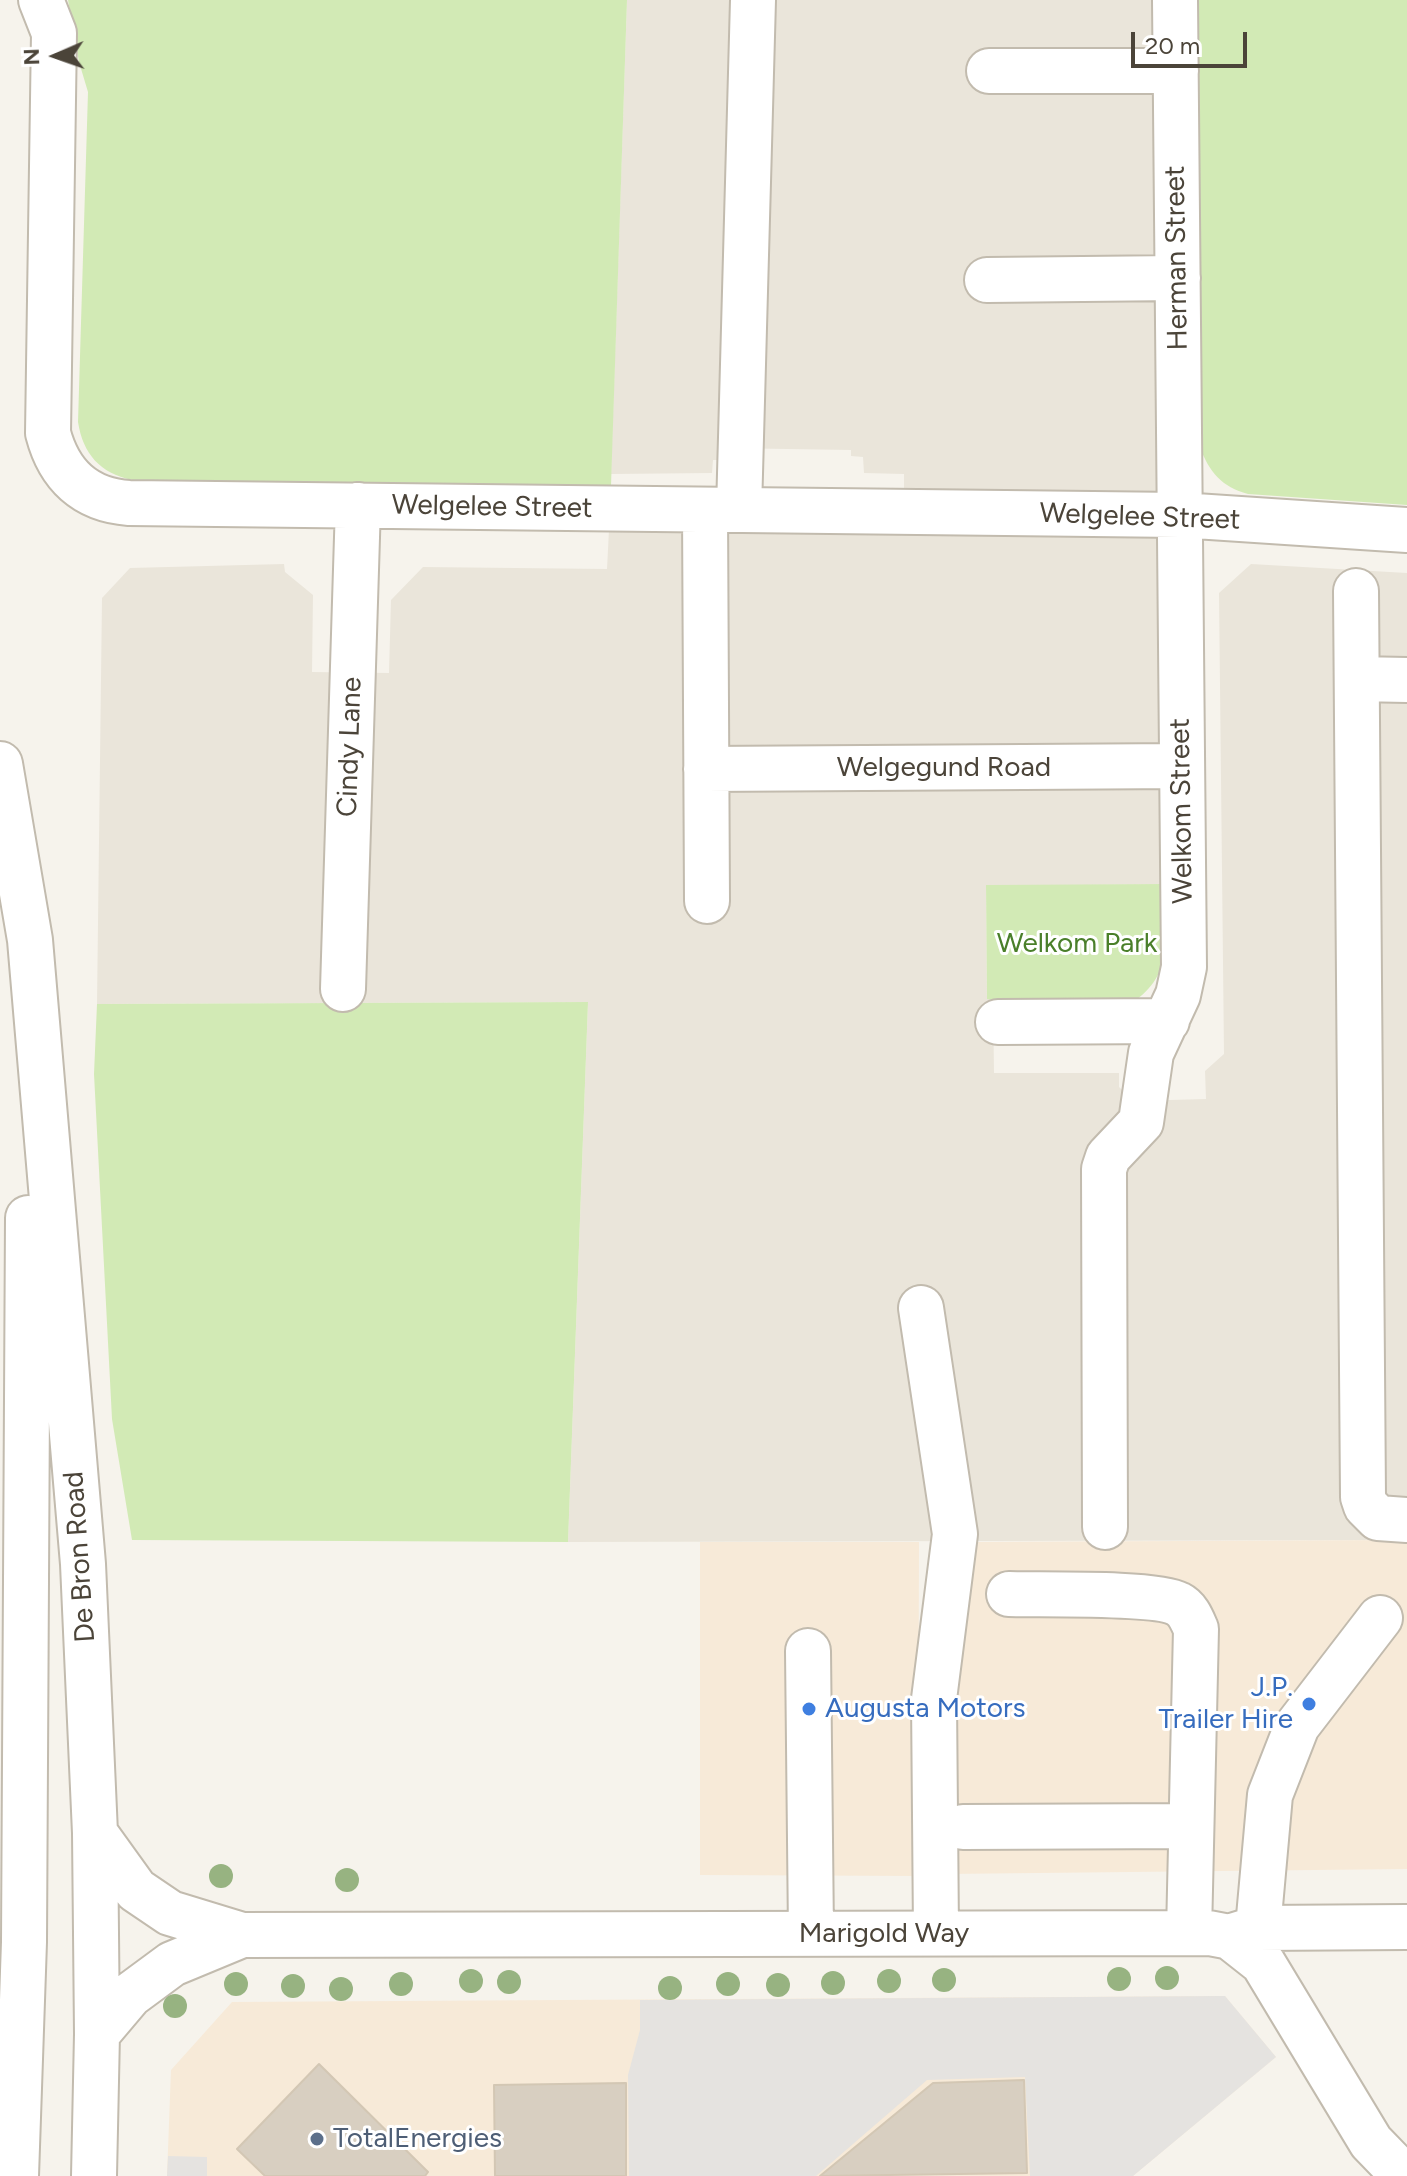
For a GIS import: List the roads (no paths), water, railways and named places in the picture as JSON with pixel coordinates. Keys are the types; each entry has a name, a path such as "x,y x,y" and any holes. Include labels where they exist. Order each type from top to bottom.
{"street":[{"name":"Welgelee Street","path":"41,0 54,33 48,433 58,462 79,487 112,502 1180,515 1407,530"},
{"path":"707,901 706,769 753,0"},
{"name":"Herman Street","path":"1175,0 1180,515"},
{"path":"989,71 1176,71"},
{"path":"987,280 1178,278"},
{"name":"Cindy Lane","path":"343,989 358,505"},
{"name":"Welkom Street","path":"1105,1527 1102,1182 1108,1157 1136,1130 1146,1101 1145,1077 1151,1053 1167,1021 1184,967 1180,515"},
{"path":"1356,591 1363,1497 1366,1506 1378,1518 1407,1520"},
{"path":"1357,679 1407,680"},
{"name":"De Bron Road","path":"0,764 30,940 83,1564 95,1833 97,2034 94,2176"},
{"name":"Welgegund Road","path":"706,769 1182,766"},
{"name":"De Bron Road","path":"16,2176 24,1942 30,940"},
{"path":"998,1022 1167,1021"},
{"path":"921,1308 955,1534 934,1699 936,1933"},
{"path":"1009,1594 1156,1598 1182,1606 1190,1615 1196,1629 1191,1826 1226,1933 1263,1963 1371,2142 1400,2173"},
{"path":"1226,1933 1270,1795 1297,1726 1380,1618"},
{"path":"808,1651 811,1934"},
{"path":"963,1827 1191,1826"},
{"name":"Marigold Way","path":"95,1833 136,1890 170,1913 242,1935 1226,1933 1407,1927"},
{"name":"Marigold Way","path":"97,2034 130,1995 172,1964 242,1935"}],"place":[{"name":"J.P. Trailer Hire","path":"1309,1704"},
{"name":"Augusta Motors","path":"809,1709"},
{"name":"TotalEnergies","path":"317,2139"}],"park label":[{"name":"Welkom Park","path":"1077,944"}]}
